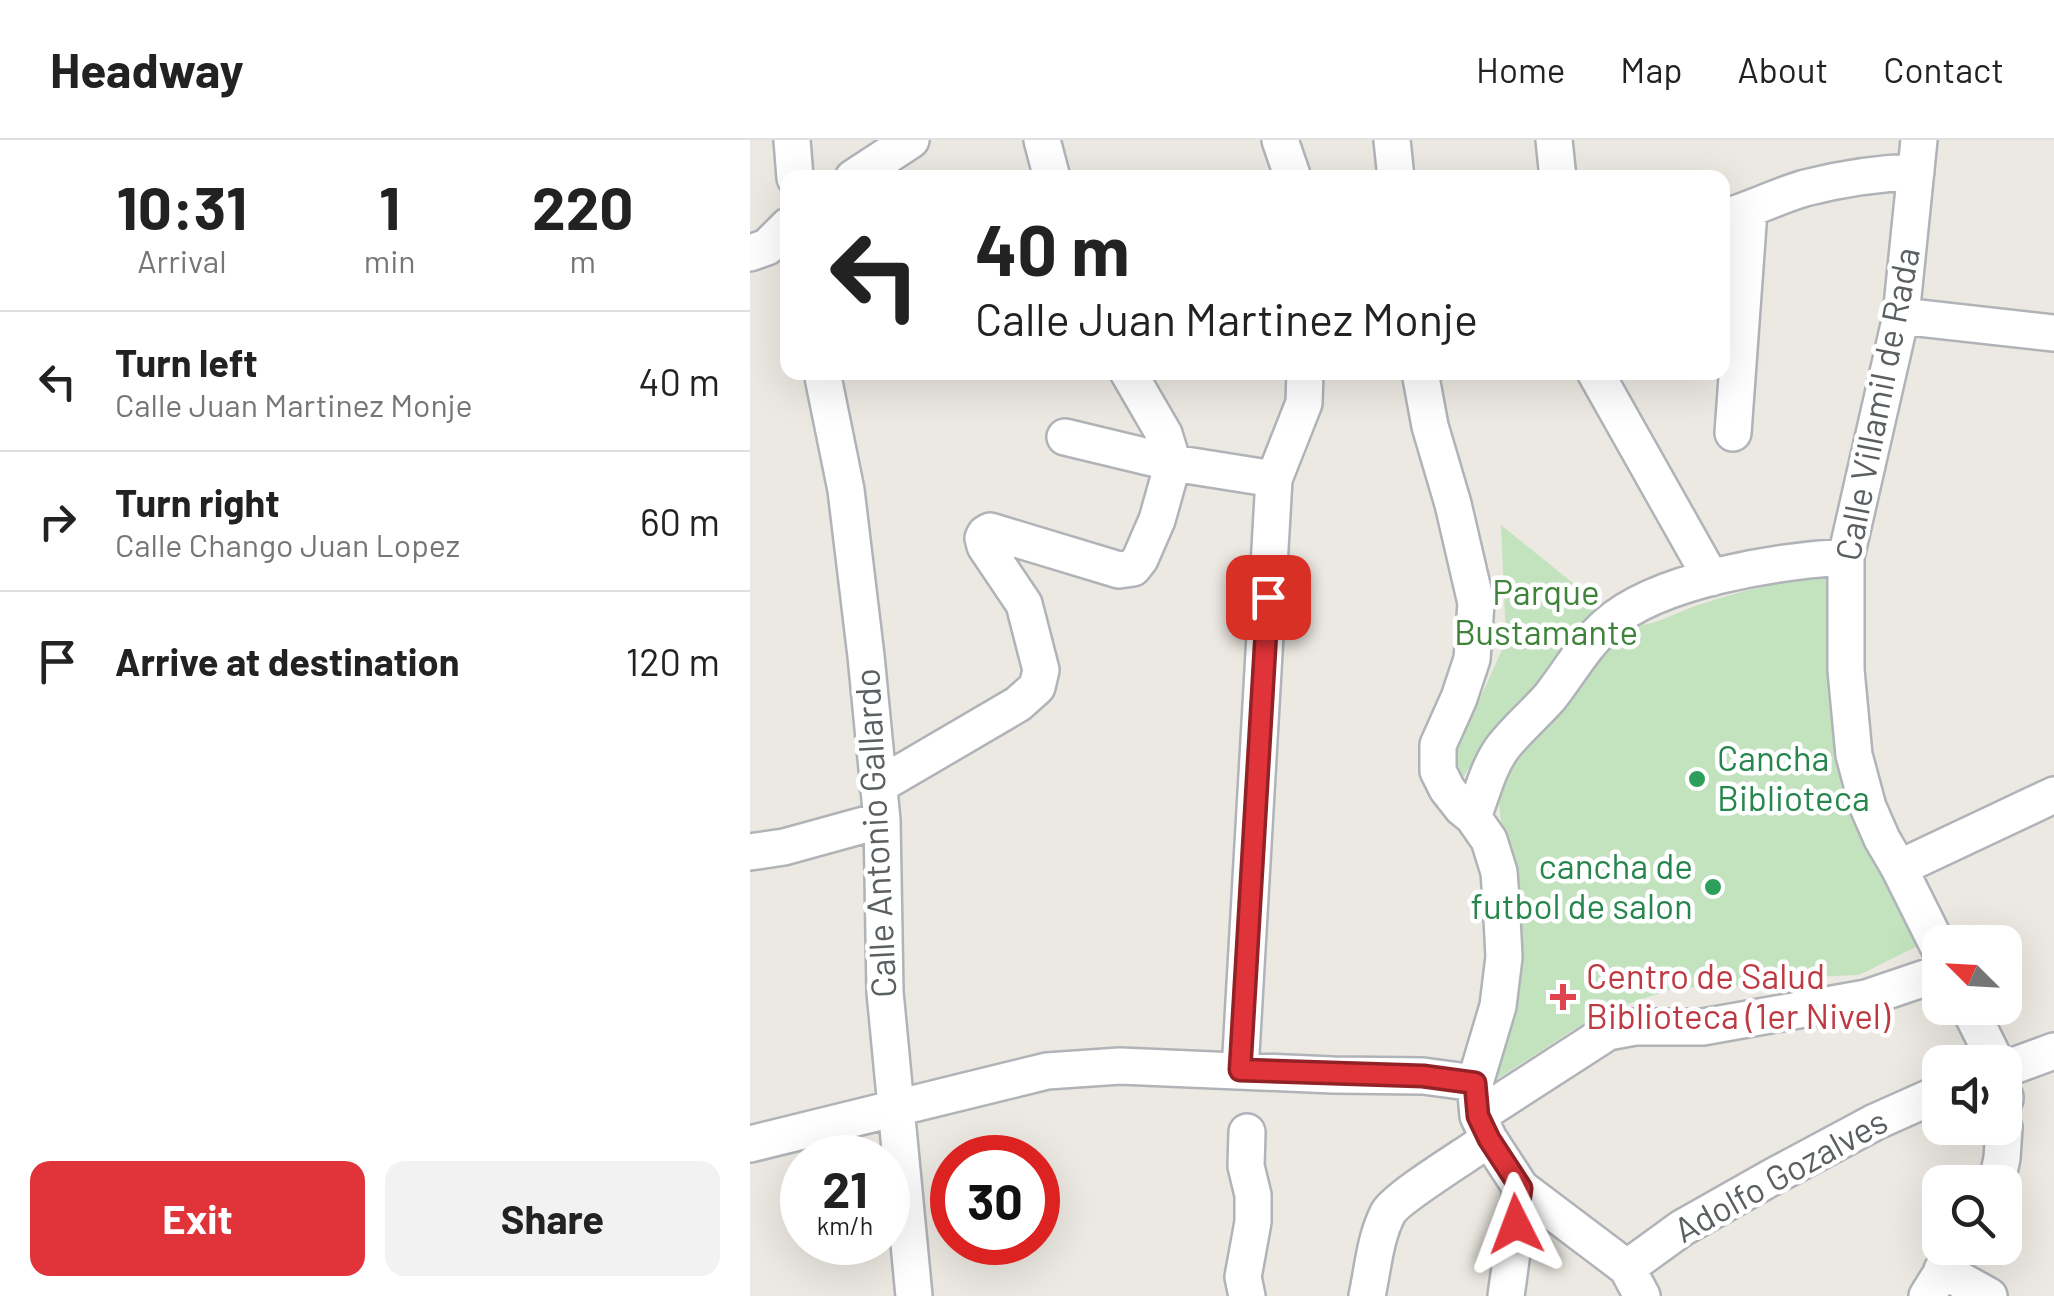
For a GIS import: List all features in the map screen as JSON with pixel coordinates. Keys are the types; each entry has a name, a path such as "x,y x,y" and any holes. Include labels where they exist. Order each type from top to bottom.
{"street":[{"path":"792,140 794,170"},
{"path":"865,170 911,140"},
{"path":"1042,140 1050,170"},
{"path":"1280,140 1290,170"},
{"path":"1392,140 1395,170"},
{"path":"1554,140 1557,170"},
{"path":"1734,433 1736,215 1804,188 1895,172 1918,156"},
{"name":"Calle Villamil de Rada","path":"1918,156 1901,316 1846,556 1846,670 1854,755 1868,808 1928,925"},
{"path":"750,253 767,247 780,234"},
{"path":"1901,316 2054,333"},
{"name":"Calle Antonio Gallardo","path":"824,380 846,490 866,656 880,803 885,992 914,1296"},
{"path":"750,852 784,846 880,803 1036,687 1042,670 1024,604 985,546 984,534 990,531 1126,570 1140,559 1173,463 1164,434 1133,380"},
{"path":"1240,1070 1274,479 1304,403 1305,380"},
{"path":"1421,380 1476,602 1472,659 1438,746 1438,771 1446,789 1489,840 1498,872 1504,957 1481,1113"},
{"path":"1600,380 1711,578"},
{"path":"1065,437 1173,463 1274,479"},
{"path":"1473,817 1502,748 1608,624 1645,600 1711,578 1783,562 1846,556"},
{"path":"1900,868 2054,795"},
{"path":"1367,1296 1376,1244 1390,1210 1481,1113 1608,1032 1635,1027 1703,1027 1866,998 1922,979"},
{"path":"2022,1063 2054,1051"},
{"path":"750,1144 1047,1072 1120,1066 1423,1076 1481,1113 1521,1188 1635,1282"},
{"name":"Adolfo Gozalves","path":"1635,1282 1682,1228 1875,1122 1922,1102"},
{"path":"1247,1132 1246,1166 1253,1194 1253,1222 1244,1277 1247,1296"},
{"path":"1506,1296 1521,1188"},
{"path":"1942,1271 1989,1296"}],"green space":[{"name":"Parque Bustamante","path":"1501,525 1600,605 1603,614 1493,731 1462,779 1459,792 1447,772 1506,641"},
{"path":"1829,577 1834,718 1922,944 1859,975 1675,988 1630,1003 1573,1030 1494,1081 1506,862 1496,780 1588,665 1642,625 1744,591"}],"place":[{"name":"Cancha Biblioteca","path":"1697,779"},
{"name":"cancha de futbol de salon","path":"1713,887"},
{"name":"Centro de Salud Biblioteca (1er Nivel)","path":"1563,997"}],"route":[{"path":"1268,597 1240,1070 1423,1076 1475,1083 1478,1116 1521,1188 1516,1224"}]}
